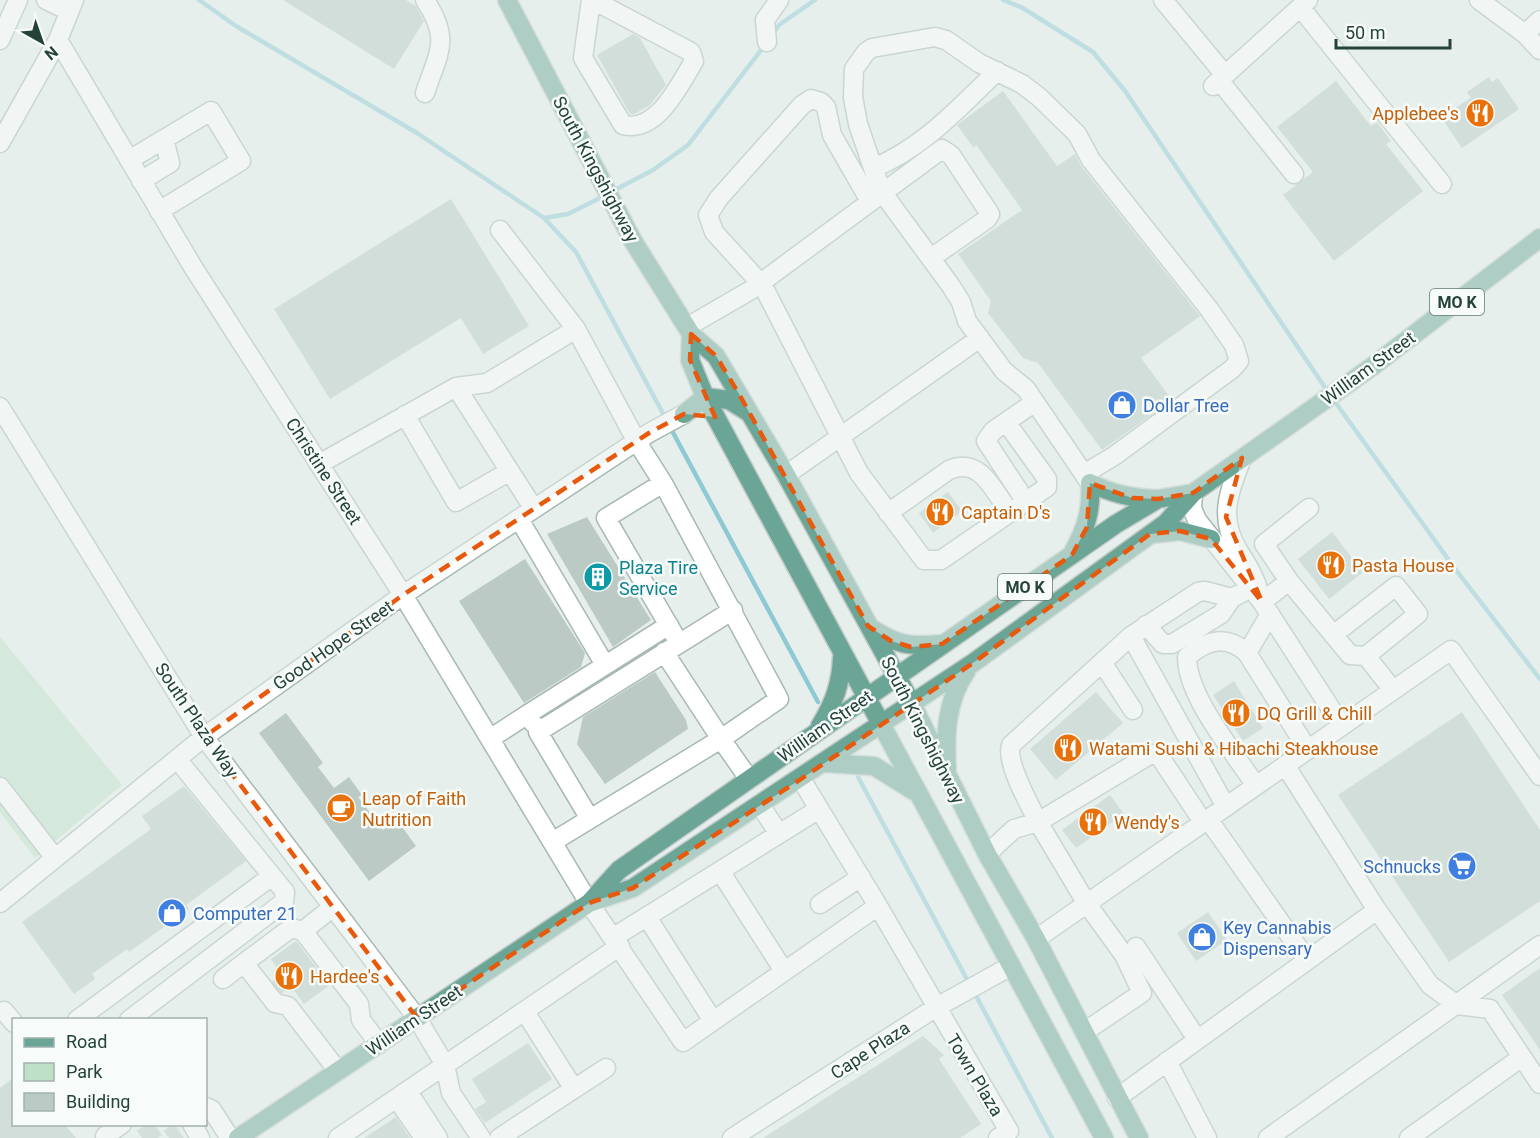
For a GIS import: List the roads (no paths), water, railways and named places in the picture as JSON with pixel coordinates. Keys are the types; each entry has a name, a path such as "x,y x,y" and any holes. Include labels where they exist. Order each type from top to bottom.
{"main road":[{"name":"South Kingshighway","path":"513,2 589,158 633,241 689,330 716,356 786,475 912,704 987,854 1036,939 1139,1138"},
{"name":"William Street","path":"589,903 633,888 801,779 973,663 1166,523 1193,493 1372,366 1540,238"},
{"name":"South Kingshighway","path":"689,330 690,360 720,427 1104,1138"},
{"path":"684,414 705,397 729,400 752,415"},
{"path":"684,414 696,415 720,427"},
{"path":"1087,478 1109,492 1132,498 1158,499"},
{"path":"1071,555 1087,527 1091,503 1087,478"},
{"name":"William Street","path":"238,1138 589,903 619,870 1071,555 1158,499 1193,493"},
{"path":"1150,534 1180,531 1210,539"},
{"path":"868,626 891,641 911,646 942,644"},
{"path":"816,732 835,698 841,680 842,655"},
{"path":"947,777 948,716 955,688 973,663"},
{"path":"824,763 874,766 917,793"}],"street":[{"path":"0,40 18,0"},
{"path":"0,143 58,40 72,6 46,0"},
{"path":"425,0 438,20 441,35 441,44 425,93"},
{"path":"592,0 691,52 694,61 674,94 649,122 634,128 623,125 583,58 592,0"},
{"path":"767,42 765,20 779,0"},
{"path":"1163,0 1219,80 1294,174"},
{"path":"1479,0 1525,34 1540,50"},
{"path":"1219,80 1304,4 1442,184"},
{"path":"1525,34 1540,20"},
{"path":"876,197 873,168 858,124 853,97 854,69 866,52 872,48 935,37 946,40 1030,91 1077,134 1097,169 1209,309 1234,345 1238,356 1239,361 1232,369 1087,478 1026,388 1004,371 967,321 959,300 931,258 876,197 832,135 826,107 816,100 807,101 719,198 708,215 714,232 761,284 859,473 918,555 924,560 937,562 1047,487 1047,479 1006,422"},
{"name":"Christine Street","path":"58,40 159,211 403,595 554,841 589,903"},
{"path":"873,168 896,156 947,120 997,71"},
{"path":"129,160 211,111 241,161 159,211"},
{"path":"141,180 170,163 164,139"},
{"path":"689,330 761,284 942,149 951,155 990,213 987,219 931,258"},
{"path":"500,230 576,329 643,437 663,483 779,699 722,739 554,841"},
{"path":"319,464 456,387 487,383 576,329"},
{"path":"786,475 980,338"},
{"path":"456,387 510,471 527,514 606,665"},
{"path":"1026,502 987,446 989,436 1035,402"},
{"name":"South Plaza Way","path":"0,407 204,737 417,1018"},
{"name":"Good Hope Street","path":"0,903 204,737 403,595 643,437 684,414"},
{"path":"405,415 456,502 510,471"},
{"path":"1242,458 1229,493 1226,518 1233,542 1251,571 1266,608"},
{"path":"888,513 949,470 960,465 975,468 982,474 1010,513"},
{"path":"663,483 606,518 669,625 672,647 722,739 749,779"},
{"path":"1193,493 1192,508 1197,520 1266,608 1342,726"},
{"path":"1309,508 1264,544 1289,582 1333,635 1350,655 1365,656 1418,614 1396,585 1333,635"},
{"path":"1247,653 1266,608 1289,582"},
{"path":"1138,631 1163,644 1172,644 1221,614 1232,598 1249,588"},
{"path":"1084,1032 1142,993 1124,956 1087,904 1038,822 1009,756 1011,746 1138,631 1198,592 1232,598"},
{"path":"538,732 733,610"},
{"path":"490,738 669,625"},
{"path":"1138,631 1226,807"},
{"path":"1256,786 1195,693 1187,671 1187,657 1207,643 1225,639 1237,644 1247,653 1308,750"},
{"path":"1036,939 1451,650 1540,776"},
{"path":"1365,656 1393,690"},
{"path":"1103,664 1133,710"},
{"path":"528,714 590,819"},
{"path":"987,854 1014,829 1038,822 1151,753 1160,757 1186,796 1307,960"},
{"path":"132,1018 284,902 285,892 177,759"},
{"path":"1286,765 1377,910 1430,985 1457,1005 1490,1009 1540,1084"},
{"path":"801,779 878,906 935,1008"},
{"path":"0,787 54,858"},
{"path":"760,805 779,834"},
{"path":"342,1137 525,1012 647,917 819,809"},
{"path":"80,1018 268,871 289,848"},
{"path":"720,871 784,971"},
{"path":"820,904 861,877"},
{"path":"589,903 683,1042 878,906"},
{"path":"303,931 333,907"},
{"path":"1117,1098 1377,910"},
{"path":"647,917 713,1021"},
{"path":"223,979 291,928 303,931 359,1004 361,1020 379,1044"},
{"path":"1268,1138 1540,945"},
{"path":"1136,947 1197,1040"},
{"path":"249,960 275,1003 281,993"},
{"path":"249,960 281,993 338,1071"},
{"name":"Cape Plaza","path":"732,1138 935,1008 1011,966"},
{"name":"Town Plaza","path":"935,1008 1009,1131 998,1138"},
{"path":"525,1012 574,1089"},
{"path":"417,1018 445,1065 451,1093 481,1138"},
{"path":"1409,1138 1522,1057"},
{"path":"1167,1061 1207,1138"},
{"path":"499,1138 606,1068"},
{"path":"403,1095 424,1138"},
{"path":"403,1095 438,1138"},
{"path":"207,1108 212,1110 230,1138"},
{"path":"102,1133 120,1126"},
{"path":"187,1127 200,1138"}],"waterway":[{"path":"199,0 236,26 417,133 544,218 568,214 604,196"},
{"path":"771,36 779,25 815,0"},
{"path":"1003,0 1021,7 1093,52 1125,91 1328,392"},
{"path":"611,192 653,170 688,145 765,45"},
{"path":"544,218 576,252 666,419"},
{"path":"1333,399 1456,570 1540,679"},
{"path":"670,427 818,702"},
{"path":"858,777 970,985"},
{"path":"974,992 1052,1138"}],"tunnel":[{"path":"273,981 282,993"},
{"path":"142,1138 159,1126"},
{"path":"169,1138 179,1131"}],"place":[{"name":"Applebee's","path":"1480,113"},
{"name":"Dollar Tree","path":"1122,405"},
{"name":"Captain D's","path":"940,512"},
{"name":"Pasta House","path":"1331,565"},
{"name":"Plaza Tire Service","path":"598,577"},
{"name":"DQ Grill & Chill","path":"1236,713"},
{"name":"Watami Sushi & Hibachi Steakhouse","path":"1068,748"},
{"name":"Leap of Faith Nutrition","path":"341,808"},
{"name":"Wendy's","path":"1093,822"},
{"name":"Schnucks","path":"1462,866"},
{"name":"Computer 21","path":"172,913"},
{"name":"Key Cannabis Dispensary","path":"1202,937"},
{"name":"Hardee's","path":"289,976"}]}
